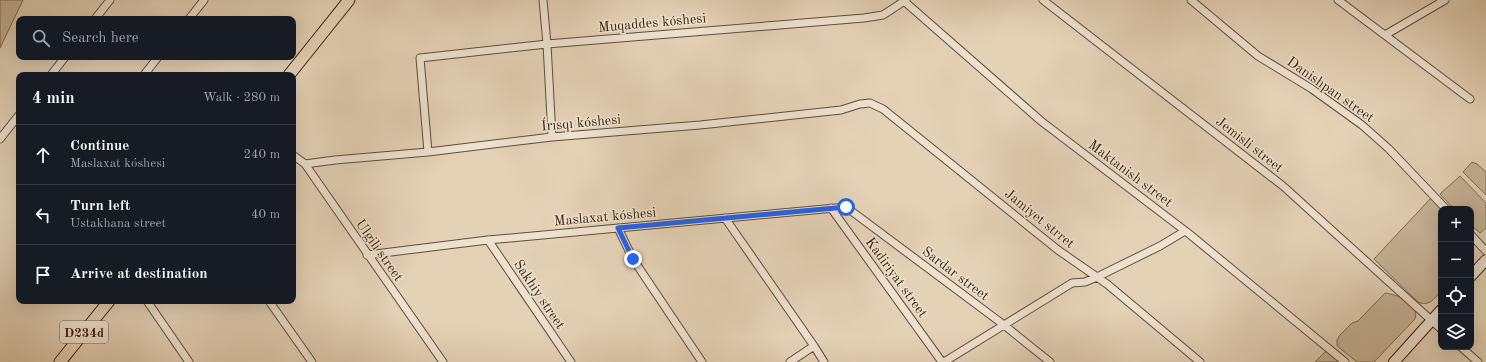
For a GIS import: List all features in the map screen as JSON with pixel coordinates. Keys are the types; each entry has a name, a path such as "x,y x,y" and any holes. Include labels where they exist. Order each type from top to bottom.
{"main road":[{"path":"291,72 349,0"},
{"path":"1474,273 1484,265"},
{"name":"D234d","path":"60,362 107,304"},
{"path":"1394,362 1438,313"}],"street":[{"path":"97,16 110,0"},
{"path":"191,16 204,0"},
{"path":"543,0 552,136"},
{"name":"Jemisli street","path":"1042,0 1283,186 1438,327"},
{"name":"Danishpan street","path":"1191,0 1258,56 1312,89 1362,125 1389,149 1443,206"},
{"path":"1338,0 1470,99"},
{"path":"1386,35 1445,0"},
{"name":"Muqaddes kóshesi","path":"428,152 420,58 547,44 864,18 883,15 905,1"},
{"name":"Maktanish street","path":"905,1 1041,120 1185,231 1345,362"},
{"path":"53,72 63,60"},
{"path":"146,72 156,60"},
{"name":"Jamiyet strret","path":"860,104 870,103 883,109 1058,250 1107,284 1200,362"},
{"name":"Írısqı kóshesi","path":"305,164 428,152 552,136 708,124 841,110 860,104"},
{"path":"0,139 16,119"},
{"name":"Ulgili street","path":"296,157 305,164 443,362"},
{"name":"Maslaxat kóshesi","path":"368,255 488,240 846,207"},
{"name":"Sardar street","path":"846,207 1004,325 1050,362"},
{"name":"Kadiriyat street","path":"831,208 943,362"},
{"path":"725,218 824,362"},
{"path":"618,228 633,259 702,362"},
{"path":"943,362 1072,283 1085,282 1097,278 1160,246 1185,231"},
{"path":"1474,238 1486,251"},
{"name":"Sakhiy street","path":"488,240 571,362"},
{"path":"149,304 189,362"},
{"path":"271,304 312,362"},
{"path":"790,362 814,346"},
{"path":"1464,350 1478,362"}],"shaded area":[{"path":"0,0 23,0 0,48"},
{"path":"1472,162 1477,164 1486,172 1486,195 1463,172"},
{"path":"1460,176 1486,203 1486,228 1480,233 1474,228 1474,206 1451,206 1440,194"},
{"path":"1431,198 1439,206 1438,295 1436,297 1425,304 1418,302 1374,259"},
{"path":"1385,293 1402,298 1411,304 1416,313 1415,319 1374,362 1357,362 1337,346 1337,340 1352,323 1358,321"},
{"path":"1327,350 1342,362 1315,362"}],"route":[{"path":"633,259 618,228 846,207"}]}
